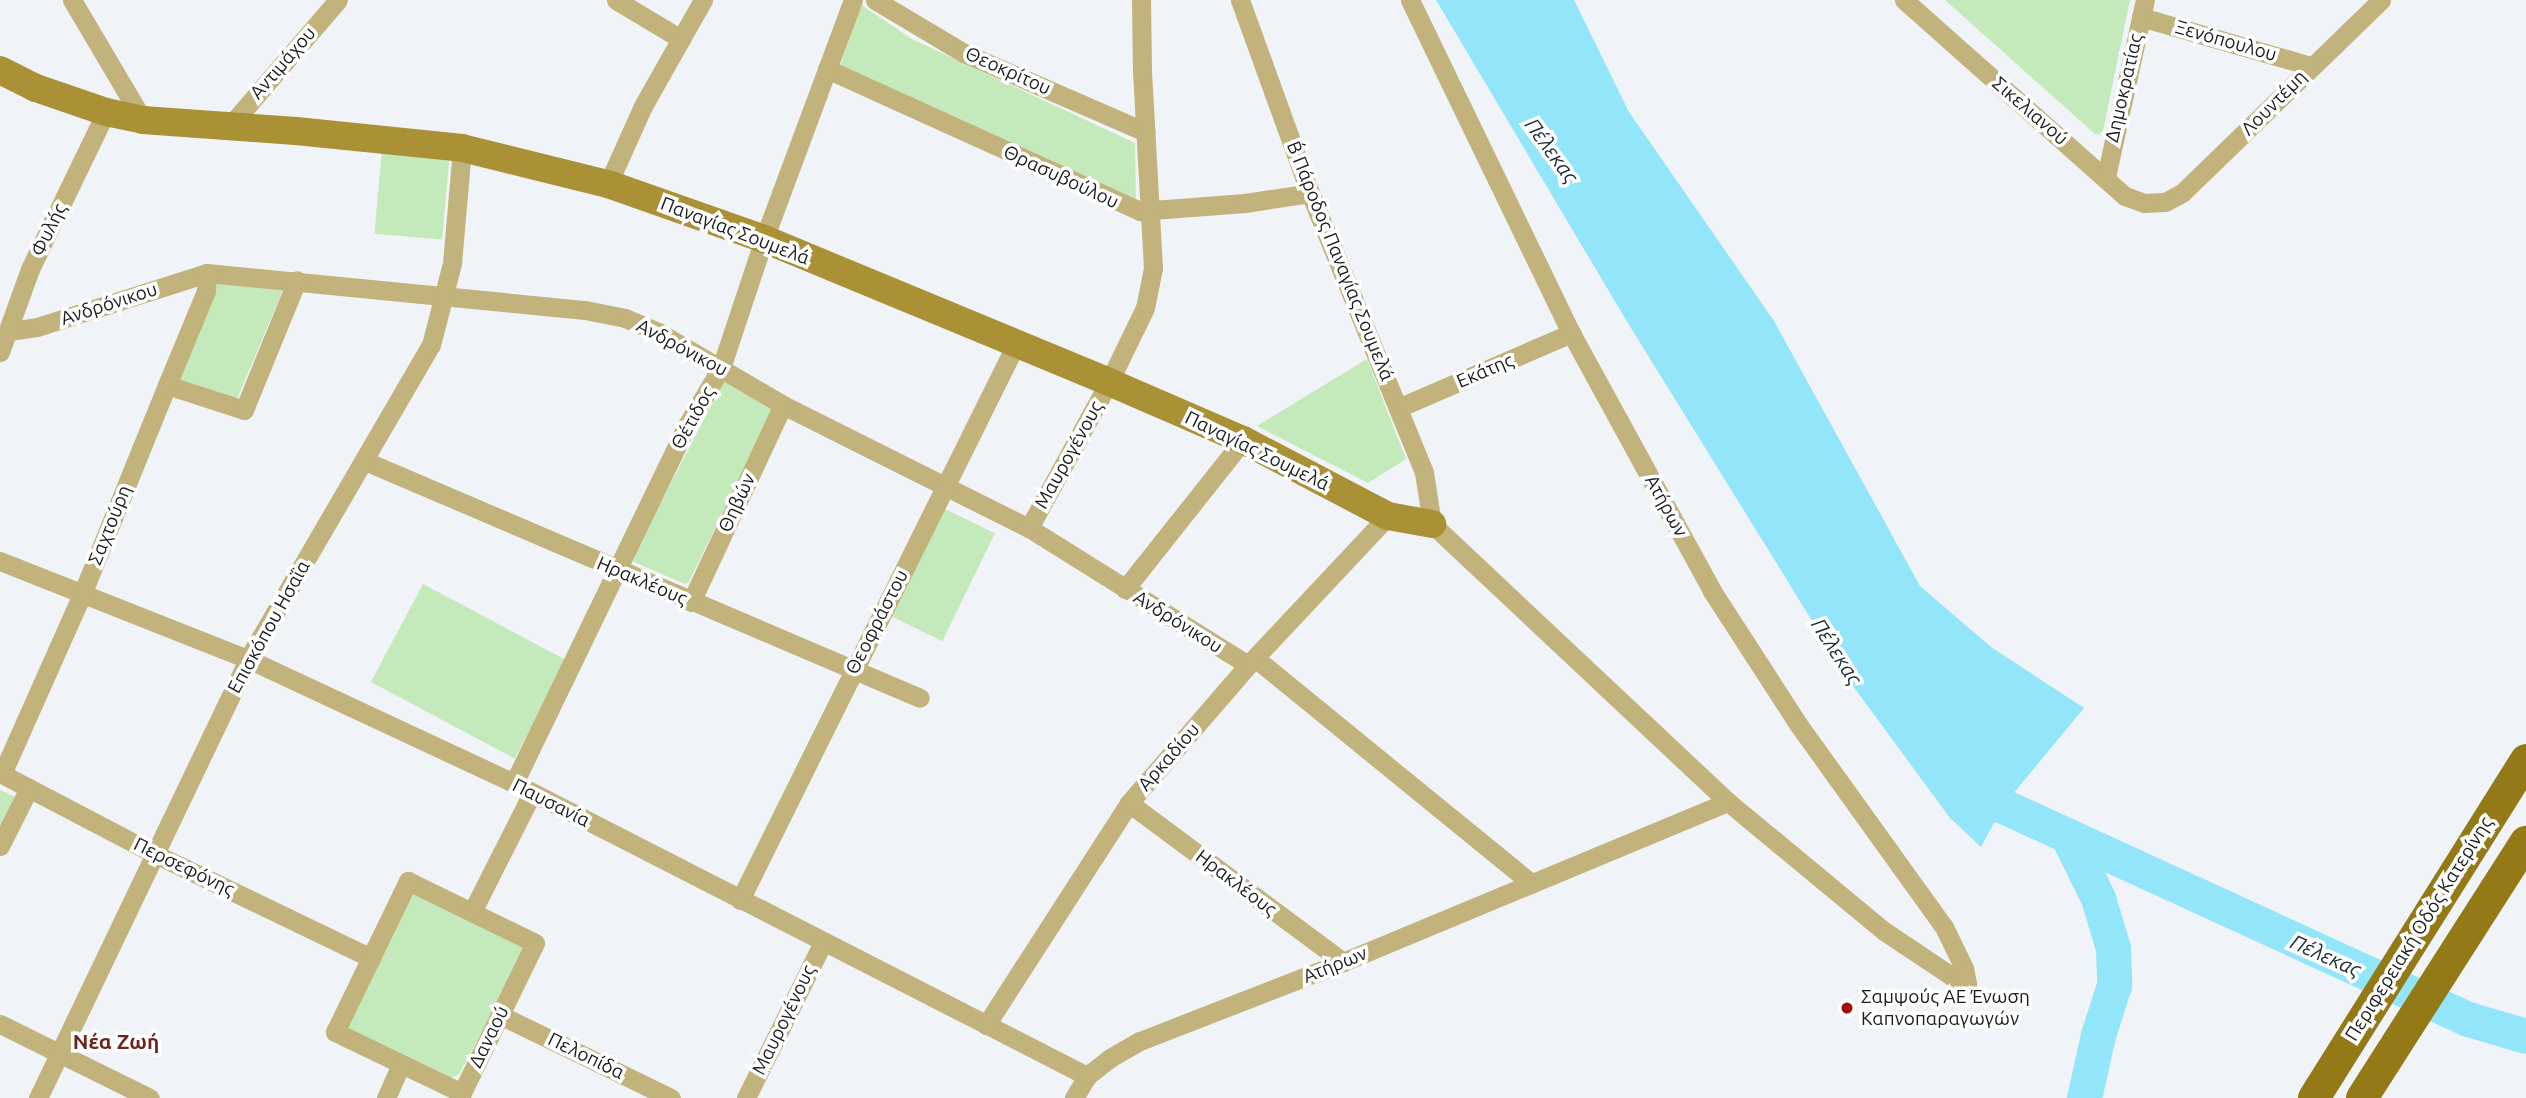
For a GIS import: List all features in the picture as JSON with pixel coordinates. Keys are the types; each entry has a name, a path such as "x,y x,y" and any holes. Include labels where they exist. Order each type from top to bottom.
{"main road":[{"name":"Περιφερειακή Οδός Κατερίνης","path":"2314,1098 2526,760"},
{"path":"2361,1098 2526,842"}],"street":[{"path":"72,0 143,120"},
{"name":"Αντιμάχου","path":"229,127 338,0"},
{"path":"616,0 681,39"},
{"path":"608,184 622,149 703,0"},
{"name":"Θέτιδος","path":"514,783 687,425 721,368 764,240 853,0"},
{"name":"Θεοκρίτου","path":"875,0 964,53 1146,132"},
{"name":"Μαυρογένους","path":"1029,528 1109,382 1145,308 1153,268 1142,0"},
{"name":"Β΄ Πάροδος Παναγίας Σουμελά","path":"1240,0 1310,193 1424,472 1432,524"},
{"name":"Ατήρων","path":"1074,1098 1087,1076 1110,1058 1140,1041 1343,962 1728,802 1884,931 1952,977 1967,984 1960,957 1944,927 1798,724 1719,603 1571,333 1410,0"},
{"name":"Σικελιανού","path":"1904,0 2125,196 2144,203 2165,202"},
{"name":"Λουντέμη","path":"2165,202 2182,193 2381,0"},
{"name":"Δημοκρατίας","path":"2106,177 2143,8"},
{"name":"Ξενόπουλου","path":"2143,8 2311,66"},
{"name":"Θρασυβούλου","path":"827,69 1124,206 1149,212 1310,193"},
{"name":"Παναγίας Σουμελά","path":"0,70 36,88 106,112 143,120 296,131 462,148 608,184 764,240 1016,346 1109,382 1243,440 1388,516 1432,524"},
{"name":"Φυλής","path":"0,352 30,269 106,112"},
{"name":"Επισκόπου Ησαΐα","path":"38,1098 248,659 432,345 446,297 452,263 462,148"},
{"name":"Ανδρόνικου","path":"9,331 37,327 207,273 585,310 625,318 660,333 783,404 1029,528 1125,589 1251,661 1532,884"},
{"name":"Σαχτούρη","path":"1,773 83,592 206,291 207,273"},
{"path":"167,385 244,410 297,280"},
{"name":"Εκάτης","path":"1398,408 1571,333"},
{"name":"Θεοφράστου","path":"740,900 1016,346"},
{"name":"Θηβών","path":"691,602 783,404"},
{"path":"1125,589 1243,440"},
{"name":"Ηρακλέους","path":"365,461 920,698"},
{"name":"Αρκαδίου","path":"986,1026 1129,803 1251,661 1388,516"},
{"path":"1432,524 1728,802"},
{"name":"Παυσανία","path":"0,561 248,659 514,783 1087,1076"},
{"name":"Περσεφόνης","path":"1,773 155,853 371,958"},
{"path":"0,846 29,788"},
{"path":"472,912 532,793"},
{"name":"Ηρακλέους","path":"1129,803 1343,962"},
{"name":"Δαναού","path":"408,881 472,912 535,943 462,1093 335,1032 408,881"},
{"name":"Μαυρογένους","path":"746,1098 823,942"},
{"name":"Πελοπίδα","path":"500,1015 671,1098"},
{"path":"0,1024 150,1098"},
{"path":"386,1098 401,1064"}],"green space":[{"path":"1945,0 2130,0 2102,135 2095,134"},
{"path":"860,4 912,39 1135,143 1136,204 840,67"},
{"path":"382,148 450,154 442,240 375,234"},
{"path":"214,277 285,285 237,399 174,379"},
{"path":"1367,359 1406,459 1368,483 1257,426"},
{"path":"724,381 773,409 689,582 685,584 634,562 632,558"},
{"path":"941,507 995,533 942,641 888,615"},
{"path":"423,584 567,661 515,759 371,682"},
{"path":"0,790 20,799 0,840"},
{"path":"417,893 523,945 524,954 459,1074 450,1079 351,1032 346,1021 408,895"}],"water":[{"path":"1436,0 1574,0 1629,112 1774,321 1920,586 1991,647 2084,708 2003,806 1981,847 1950,818 1850,682 1626,320"}],"waterway":[{"name":"Πέλεκας","path":"1961,785 1972,796 2003,806 2468,1019 2526,1036"},
{"path":"2068,837 2098,898 2113,948 2114,985 2098,1035 2084,1098"}],"place":[{"name":"Σαμψούς ΑΕ Ένωση Καπνοπαραγωγών","path":"1847,1008"}],"district":[{"name":"Νέα Ζωή","path":"116,1041"}]}
